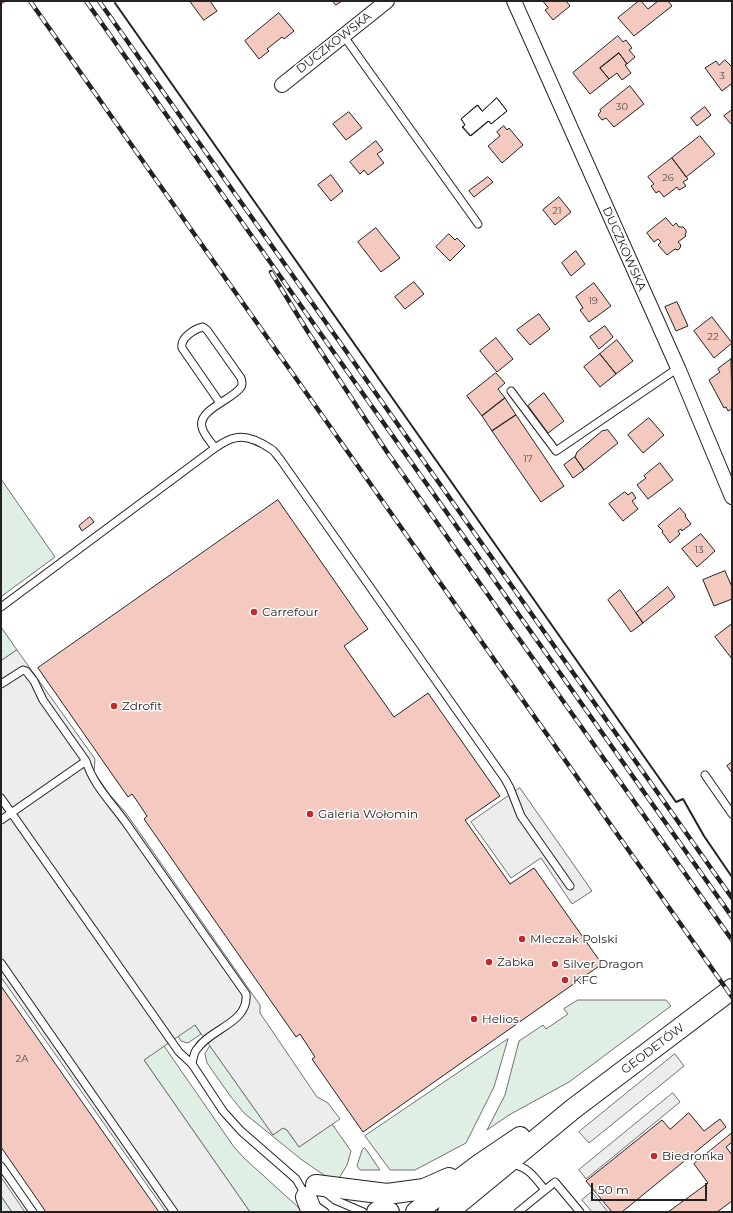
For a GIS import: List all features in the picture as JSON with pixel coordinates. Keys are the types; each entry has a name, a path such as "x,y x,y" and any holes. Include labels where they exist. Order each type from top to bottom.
{"main road":[{"name":"GEODETÓW","path":"448,1212 573,1109 732,989"},
{"name":"GEODETÓW","path":"416,1212 480,1164 518,1139 573,1109"},
{"path":"311,1198 387,1194 424,1189 480,1164"},
{"path":"377,1212 388,1212"}],"street":[{"name":"DUCZKOWSKA","path":"282,85 387,1"},
{"name":"DUCZKOWSKA","path":"514,1 678,368 732,497"}],"lane":[{"path":"343,35 478,224"},
{"path":"215,448 202,428 201,420 205,414 220,403 241,387 243,382 207,330 199,328 183,339 181,343 182,348 220,403"},
{"path":"511,391 556,451 678,368"},
{"path":"1,607 225,441 236,437 249,438 272,450 504,779 510,788 521,816 570,886"},
{"path":"1,684 21,670 26,671 34,681 43,700 86,761 89,772 246,994 247,1002 240,1016 206,1038 196,1050 192,1064"},
{"path":"1,820 86,761"},
{"path":"705,775 732,814"},
{"path":"1,798 179,1052 192,1064 223,1111 241,1131 296,1179 311,1198 325,1212"},
{"path":"1,963 174,1212"},
{"path":"504,1165 517,1165 524,1167 545,1190"},
{"path":"1,1166 33,1212"},
{"path":"296,1179 311,1198 336,1200 363,1212"},
{"path":"518,1212 555,1182 580,1212"}],"green space":[{"path":"1,479 55,557 2,596 1,594"},
{"path":"1,627 17,650 1,661"},
{"path":"578,1000 666,1000 671,1006 569,1082 509,1115 487,1130 505,1095 519,1041 543,1025 546,1029 568,1014 564,1009"},
{"path":"195,1025 201,1034 188,1043 181,1041 178,1036"},
{"path":"508,1039 494,1087 466,1143 415,1170 390,1170 365,1136"},
{"path":"164,1046 234,1147 302,1212 250,1212 144,1060"},
{"path":"210,1046 273,1135 283,1128 287,1130 299,1147 332,1124 351,1151 347,1165 338,1180 324,1175 302,1160 244,1113 207,1063 205,1054"},
{"path":"365,1148 380,1170 360,1170 357,1166 362,1150"},
{"path":"1,1196 12,1212 1,1212"}],"shaded area":[{"path":"17,650 95,759 94,772 110,795 126,813 260,1005 260,1013 317,1097 328,1103 340,1119 299,1147 287,1130 283,1128 273,1135 195,1025 144,1060 250,1212 166,1212 1,977 1,661"},
{"path":"520,788 592,891 572,904 541,858 511,878 471,822"},
{"path":"675,1054 684,1066 589,1143 579,1132"},
{"path":"673,1093 680,1102 586,1179 579,1170"},
{"path":"1,1177 25,1212 12,1212 1,1196"},
{"path":"592,1192 608,1212 592,1212 582,1200"}],"building":[{"path":"190,1 210,1 217,11 204,20"},
{"path":"333,1 342,1 336,5"},
{"path":"543,1 566,1 570,6 553,20 545,10 548,8"},
{"path":"641,1 648,9 658,1 668,1 672,6 634,36 618,18"},
{"path":"279,13 294,31 284,39 282,37 267,49 269,51 259,59 245,41"},
{"path":"618,36 623,42 626,40 632,48 629,50 635,57 627,64 619,53 600,68 609,79 590,94 573,73"},
{"path":"619,53 627,64 625,65 631,73 622,80 617,73 609,79 600,68"},
{"path":"725,60 732,66 732,85 731,84 722,91 705,68 716,61 719,65"},
{"path":"630,86 644,104 614,127 606,118 602,120 598,115 601,111 600,110"},
{"path":"497,98 507,111 491,124 489,121 471,136 463,127 465,125 461,119 478,105 482,111"},
{"path":"497,98 507,111 491,124 488,121 470,136 462,127 465,125 461,119 477,105 482,111"},
{"path":"705,107 711,115 697,126 691,118"},
{"path":"732,110 732,125 724,116"},
{"path":"349,112 362,128 346,140 333,124"},
{"path":"504,126 507,130 509,128 523,145 502,163 488,146 500,136 497,132"},
{"path":"700,136 715,154 686,177 672,158"},
{"path":"376,141 383,150 377,154 384,163 368,175 364,170 360,174 350,162"},
{"path":"672,158 688,179 683,182 686,186 679,190 677,187 664,197 659,191 656,193 651,186 654,184 648,177"},
{"path":"331,175 343,191 331,201 318,185"},
{"path":"488,177 493,182 474,197 469,191"},
{"path":"559,197 571,212 555,225 543,210"},
{"path":"666,218 673,226 676,223 679,227 683,227 686,230 686,236 678,242 681,245 680,248 678,250 675,249 667,255 658,245 661,242 658,239 654,242 647,233"},
{"path":"376,228 400,258 381,272 358,242"},
{"path":"449,234 455,240 457,238 465,246 450,261 436,247"},
{"path":"576,251 585,264 571,276 562,263"},
{"path":"414,282 424,294 405,309 395,297"},
{"path":"594,283 611,306 589,322 580,310 583,308 576,297"},
{"path":"677,302 688,326 676,331 665,307"},
{"path":"539,314 550,329 530,345 517,330"},
{"path":"712,317 732,343 714,358 694,331"},
{"path":"605,326 613,337 599,349 590,337"},
{"path":"496,338 513,359 497,372 480,351"},
{"path":"617,340 633,361 616,374 600,354"},
{"path":"600,354 616,374 600,387 584,367"},
{"path":"731,359 732,409 728,411 726,407 724,408 709,380 720,372 718,369"},
{"path":"496,373 505,383 498,389 505,398 482,416 467,396"},
{"path":"544,393 564,421 548,433 528,406"},
{"path":"505,398 516,415 492,431 482,416"},
{"path":"516,415 564,486 541,502 492,431"},
{"path":"649,418 664,435 643,453 628,435"},
{"path":"608,430 618,443 584,470 575,457 577,452 602,431"},
{"path":"575,457 584,470 573,478 564,465"},
{"path":"660,463 673,480 648,499 637,485 646,478 644,476"},
{"path":"625,492 628,495 632,492 636,498 632,501 638,509 623,521 609,504"},
{"name":"Galeria Wołomin","path":"278,500 368,629 344,646 394,717 428,693 500,796 465,820 510,884 534,868 602,964 363,1132 312,1059 315,1057 300,1034 296,1037 144,819 147,816 135,798 132,794 128,797 38,668"},
{"path":"680,508 691,524 682,531 681,529 678,531 680,534 670,543 662,532 663,531 658,526"},
{"path":"90,517 94,522 82,531 79,526"},
{"path":"701,534 715,551 697,567 682,549"},
{"path":"725,571 732,587 732,599 714,606 703,580"},
{"path":"668,587 675,597 643,623 636,613"},
{"path":"620,590 643,623 631,632 608,600"},
{"path":"732,624 732,659 715,637"},
{"path":"732,762 732,773 727,766"},
{"path":"1,986 159,1212 46,1212 1,1147"},
{"name":"Biedronka","path":"689,1113 704,1131 720,1119 726,1127 622,1212 612,1212 586,1181 662,1120 670,1129"},
{"path":"732,1133 732,1142 726,1147 732,1155 732,1201 717,1212 668,1212 708,1183 694,1164"}],"railway":[{"path":"30,1 732,997"},
{"path":"86,1 732,917"},
{"path":"99,1 732,898"},
{"path":"271,272 308,332 387,452 732,940"}],"wall":[{"path":"115,3 676,802 683,799 704,836 732,877"}],"power":[{"path":"1,4 6,1"}],"place":[{"name":"Carrefour","path":"254,612"},
{"name":"Zdrofit","path":"114,706"},
{"name":"Galeria Wołomin","path":"310,814"},
{"name":"Mleczak Polski","path":"522,939"},
{"name":"Żabka","path":"489,962"},
{"name":"Silver Dragon","path":"555,964"},
{"name":"KFC","path":"565,980"},
{"name":"Helios","path":"474,1019"},
{"name":"Biedronka","path":"654,1156"}]}
